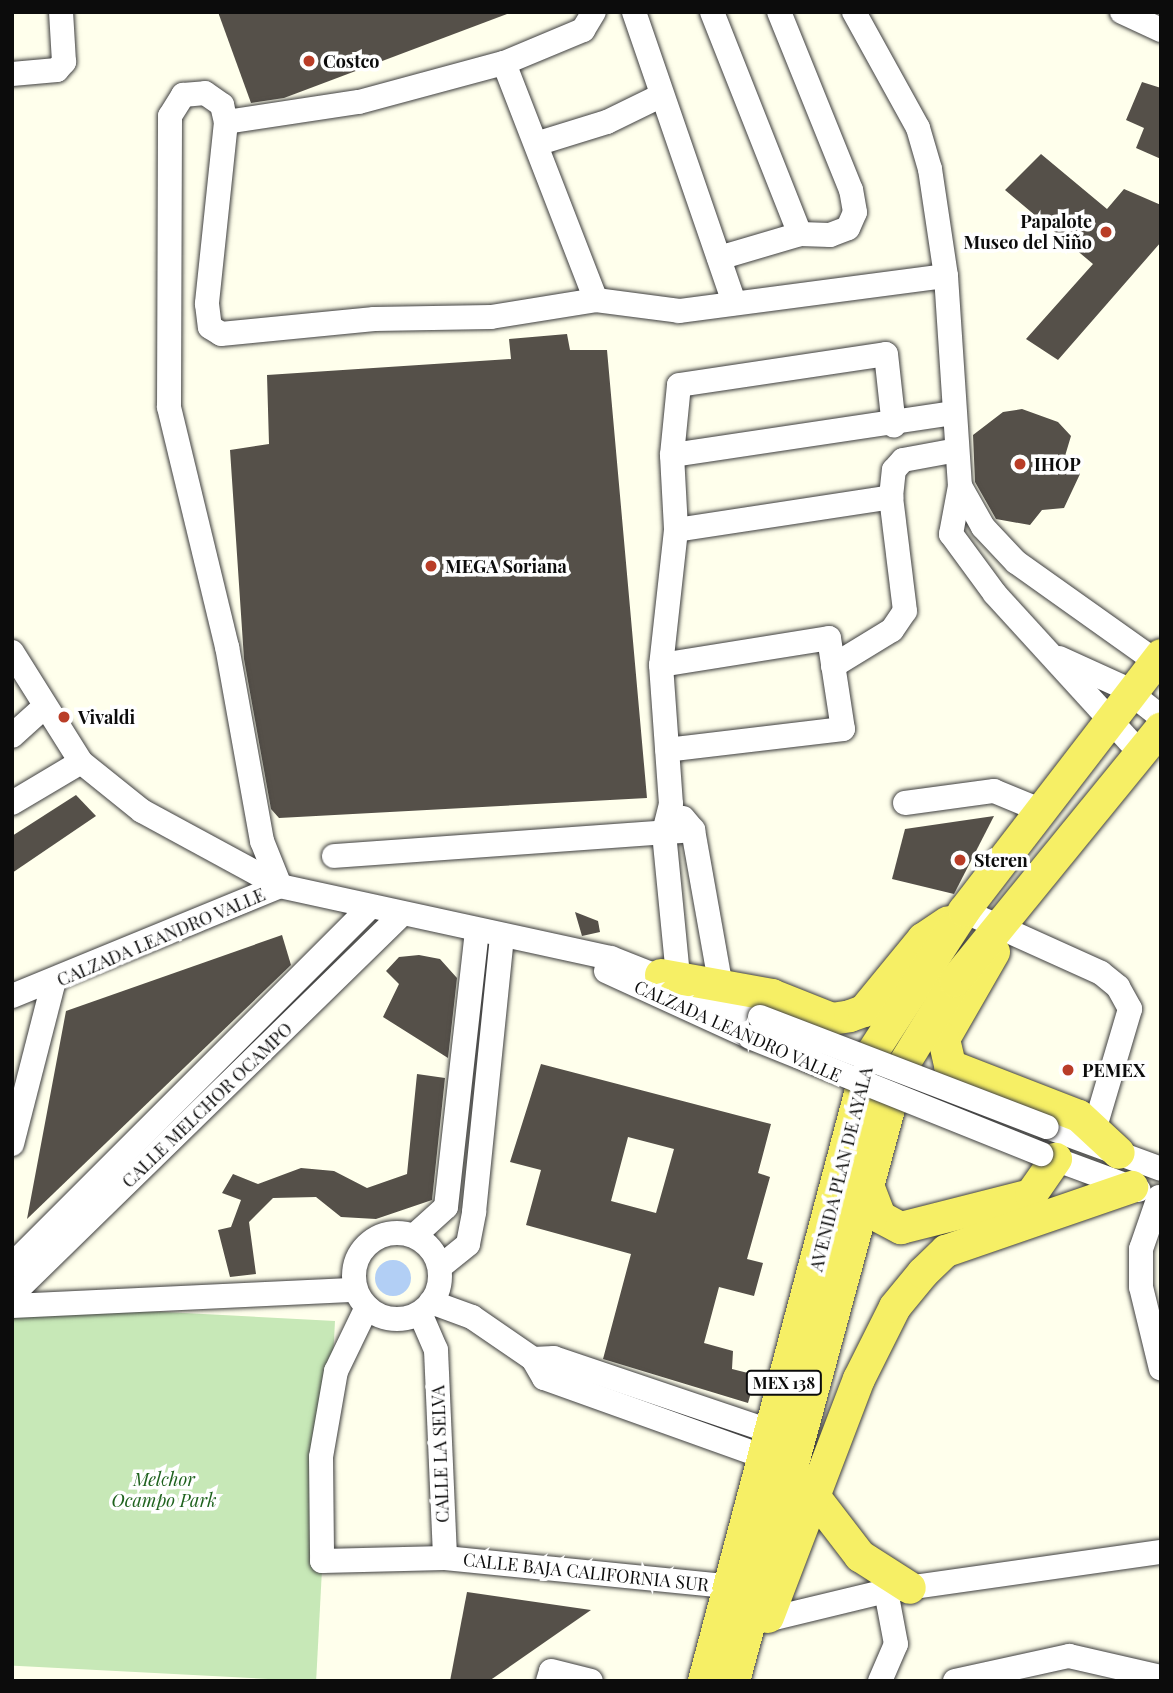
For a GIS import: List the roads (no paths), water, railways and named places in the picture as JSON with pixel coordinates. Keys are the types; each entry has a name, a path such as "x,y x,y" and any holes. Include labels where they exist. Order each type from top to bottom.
{"main road":[{"name":"AVENIDA PLAN DE AYALA","path":"735,1681 777,1440 870,1056 964,911 1131,693 1159,661"},
{"name":"AVENIDA PLAN DE AYALA","path":"704,1681 727,1586 777,1440 835,1308 912,1044 955,981 1001,930 1161,728"},
{"path":"1040,810 1041,839 1001,930 987,973 944,1039 943,1053 950,1066 1095,1127 1119,1153"},
{"path":"670,976 720,982 832,1018 850,1016 864,1011 923,939 964,911"},
{"path":"869,1188 880,1217 901,1228 1031,1195 1049,1156"},
{"path":"735,1681 766,1620 817,1500 858,1383 895,1307 946,1251 1150,1194"},
{"path":"835,1308 858,1383"},
{"path":"777,1440 858,1383"},
{"path":"817,1500 860,1556 898,1589"}],"street":[{"path":"12,74 57,70 64,62 61,12"},
{"path":"226,122 359,102 505,62 583,30 594,12"},
{"path":"634,12 734,303"},
{"path":"712,12 800,234"},
{"path":"719,258 800,234 848,228 855,212 779,12"},
{"path":"854,12 918,128 946,276 960,486 951,534 995,594 1055,656 1110,723 1140,753"},
{"path":"1122,12 1161,30"},
{"path":"505,62 539,143 596,300"},
{"path":"280,886 262,841 227,648 169,407 170,116 183,95 205,93 222,105 226,122 207,304 210,327 221,334 374,319 491,317 596,300 679,311 946,276"},
{"path":"539,143 607,122 662,95"},
{"path":"670,976 664,833 671,804 661,666 676,530 672,456 679,385 886,354 894,426"},
{"path":"672,456 894,426 954,413"},
{"path":"833,666 892,630 905,611 891,496 894,470 903,460 957,450"},
{"path":"960,486 983,527 1016,562 1159,661"},
{"path":"676,530 891,496"},
{"path":"661,666 829,638 843,729 667,750"},
{"path":"12,652 43,708 81,762 142,811 280,886"},
{"path":"1055,656 1131,693 1161,718"},
{"path":"12,736 43,708"},
{"path":"12,803 81,762"},
{"path":"905,803 994,791 1040,810"},
{"path":"671,804 692,830 720,982"},
{"path":"334,856 692,830"},
{"name":"CALZADA LEANDRO VALLE","path":"12,996 53,984 280,886 401,915 556,944 670,976 755,1027 1161,1169"},
{"name":"CALLE MELCHOR OCAMPO","path":"12,1265 370,907"},
{"path":"964,911 1101,973 1130,1009 1095,1127"},
{"name":"CALLE MELCHOR OCAMPO","path":"12,1295 401,915"},
{"path":"362,1298 356,1262 373,1240 414,1237 446,1207 477,930"},
{"path":"426,1307 440,1267 468,1244 502,936"},
{"name":"CALZADA LEANDRO VALLE","path":"556,944 755,1027 1049,1156 1150,1194"},
{"path":"12,1144 53,984"},
{"path":"1150,1194 1141,1249 1141,1287 1161,1369"},
{"path":"414,1237 440,1267"},
{"path":"12,1306 362,1298 436,1350"},
{"name":"CALLE BAJA CALIFORNIA SUR","path":"362,1298 336,1371 321,1457 322,1561 445,1558 727,1586"},
{"path":"396,1320 426,1307 472,1317 533,1359 554,1358 777,1440"},
{"name":"CALLE LA SELVA","path":"426,1307 436,1350 445,1558"},
{"path":"766,1620 898,1589 1161,1552"},
{"path":"880,1681 895,1644 898,1589"},
{"path":"955,1681 1069,1656 1161,1677"},
{"path":"548,1681 551,1671 591,1681"}],"water":[{"path":"393,1260 405,1266 411,1278 405,1290 393,1296 381,1290 375,1278 381,1266"}],"place":[{"name":"Costco","path":"309,61"},
{"name":"Papalote Museo del Niño","path":"1106,232"},
{"name":"IHOP","path":"1020,464"},
{"name":"MEGA Soriana","path":"431,566"},
{"name":"Vivaldi","path":"64,717"},
{"name":"Steren","path":"960,860"},
{"name":"PEMEX","path":"1068,1070"}],"park label":[{"name":"Melchor Ocampo Park","path":"164,1490"}]}
